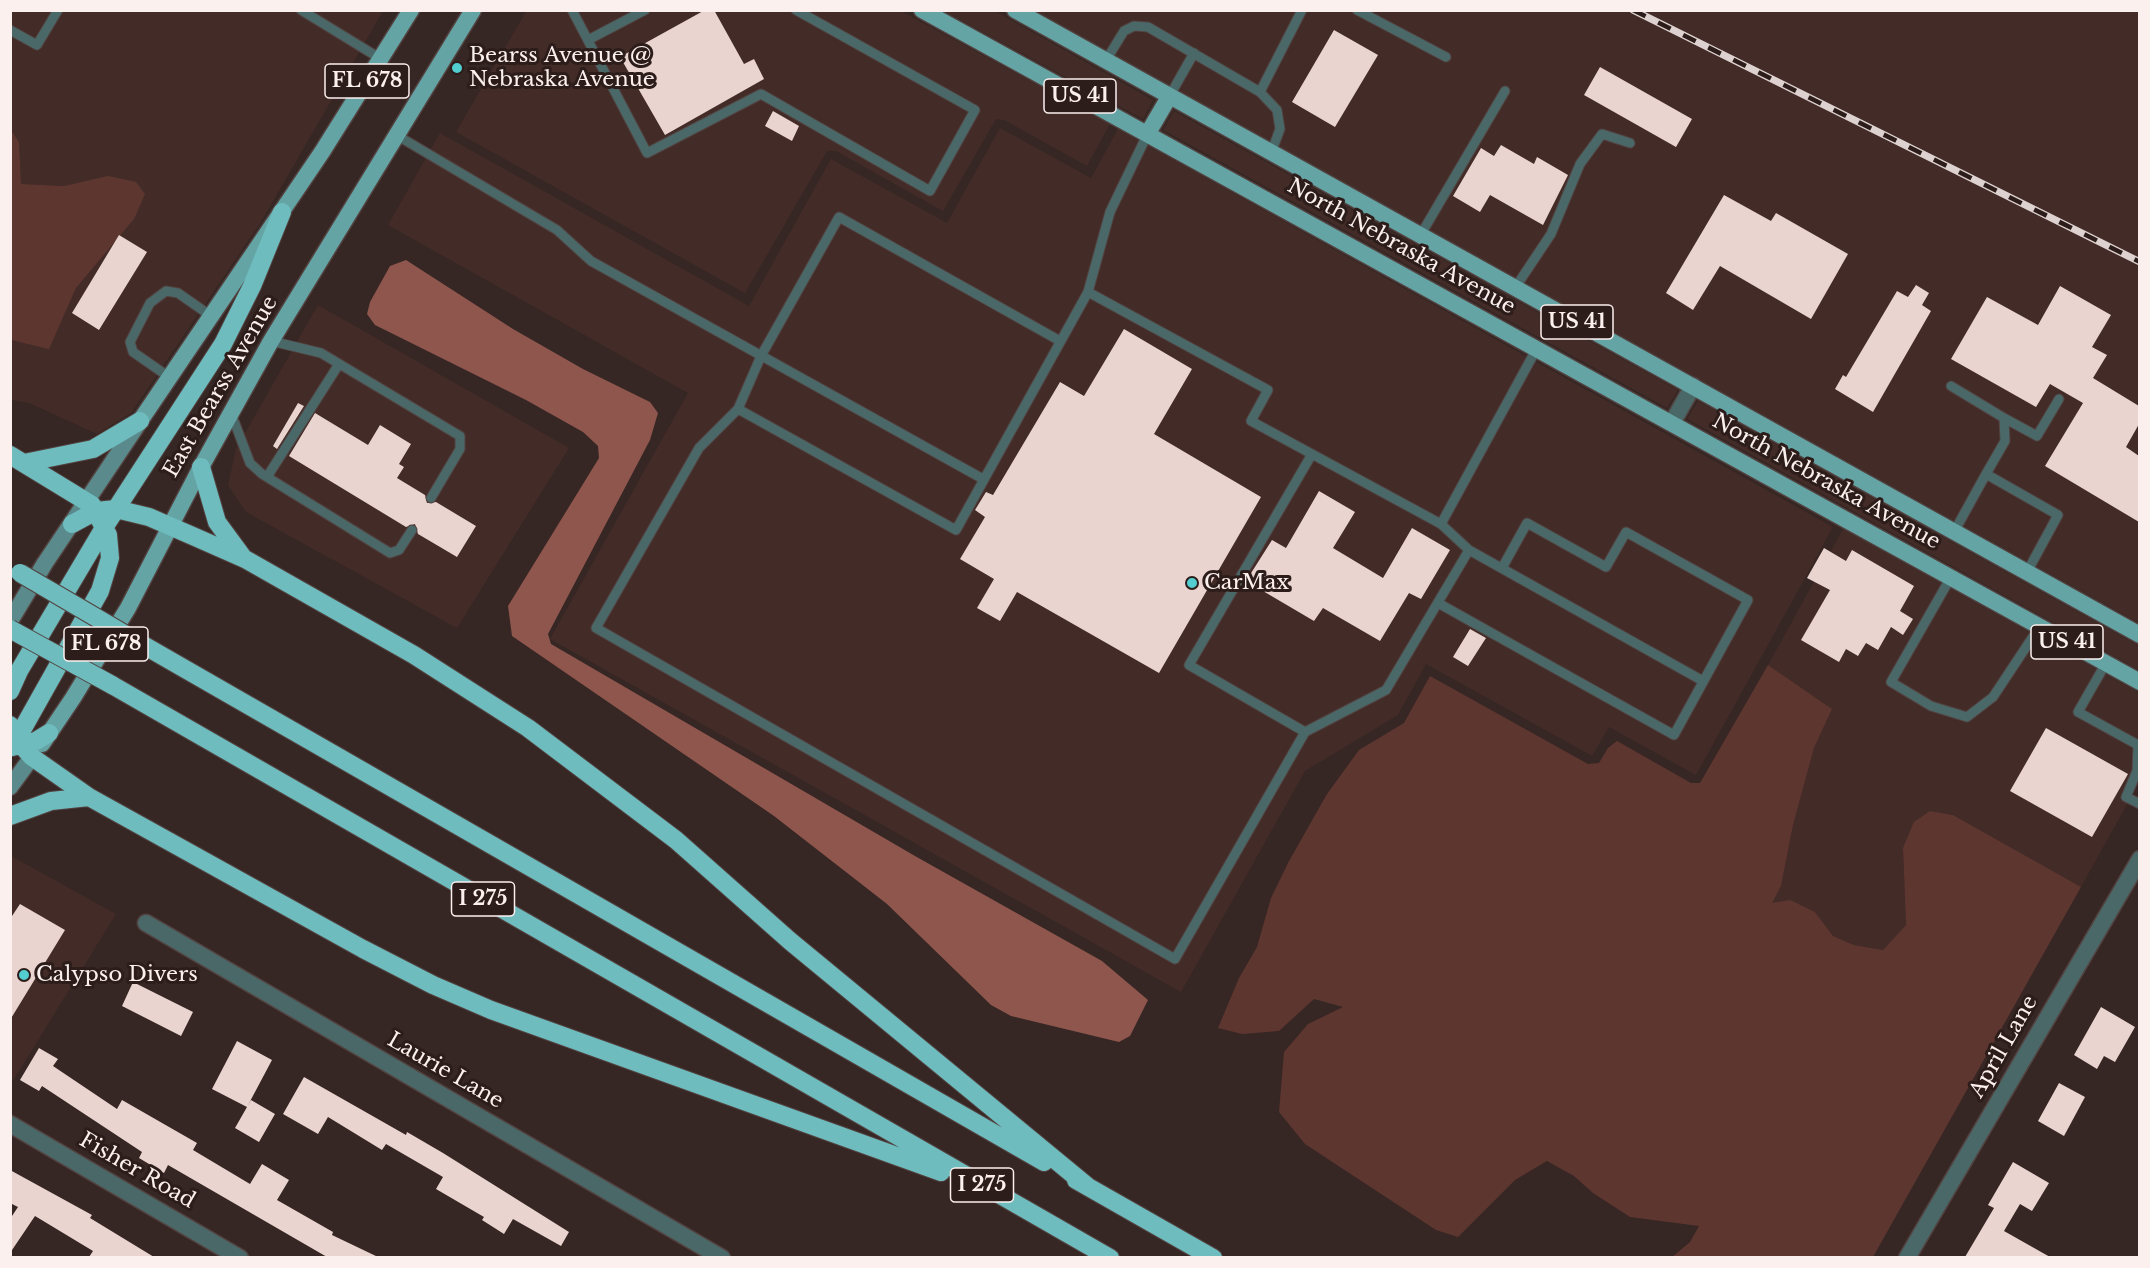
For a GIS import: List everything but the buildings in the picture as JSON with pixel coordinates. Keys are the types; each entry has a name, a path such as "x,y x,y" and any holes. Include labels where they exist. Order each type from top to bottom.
{"highway":[{"path":"116,509 223,344 252,286 282,212"},
{"path":"17,459 93,449 140,421"},
{"path":"16,744 106,577 110,551 96,513 17,459"},
{"path":"201,467 217,522 245,559"},
{"path":"72,524 96,513 116,509 131,512 170,526 245,559 424,662 528,728 584,768 684,846 790,941 1087,1186"},
{"path":"10,692 96,513"},
{"name":"I 275","path":"15,571 1213,1257"},
{"name":"I 275","path":"10,629 112,685 1110,1257"},
{"path":"16,744 50,733"},
{"path":"16,744 88,797 363,950 461,997 992,1191"},
{"path":"10,816 51,801 88,797"}],"main road":[{"name":"East Bearss Avenue","path":"96,513 140,421 282,212 411,10"},
{"name":"East Bearss Avenue","path":"50,733 128,608 201,467 271,341 473,10"},
{"name":"North Nebraska Avenue","path":"922,10 2139,682"},
{"name":"North Nebraska Avenue","path":"1015,10 1168,97 2139,634"},
{"path":"1148,133 1168,97"},
{"path":"10,621 72,524"},
{"path":"10,787 16,744"}],"street":[{"path":"1672,423 1694,386"},
{"name":"April Lane","path":"1907,1257 2139,859"},
{"name":"Laurie Lane","path":"146,923 722,1257"},
{"name":"Fisher Road","path":"10,1124 240,1257"}],"lane":[{"path":"10,30 37,45 58,10"},
{"path":"301,10 381,59"},
{"path":"572,10 647,153 761,94 930,191 975,110 796,10"},
{"path":"588,40 645,10"},
{"path":"1260,92 1302,10"},
{"path":"1357,10 1446,57"},
{"path":"1105,62 1124,31 1134,26 1148,27 1260,92 1277,110 1280,129 1270,153"},
{"path":"1168,97 1194,53"},
{"path":"1420,236 1505,91"},
{"path":"738,408 956,530 1088,292 1110,212 1148,133"},
{"path":"1515,288 1551,234 1580,164 1602,134 1630,143"},
{"path":"398,136 557,230 591,261 984,479"},
{"path":"1060,341 839,217 761,356 738,408 699,448 596,628 1175,959 1305,732 1386,690 1469,550"},
{"path":"169,377 133,352 130,342 150,303 166,291 178,293 211,315"},
{"path":"1088,292 1268,390 1251,420 1441,524 1469,550 1703,681"},
{"path":"271,341 321,353 460,436 460,449 430,498"},
{"path":"1441,524 1537,348"},
{"path":"267,477 339,364"},
{"path":"1951,386 2037,436 2059,399"},
{"path":"231,413 250,463 267,477 390,553 399,550 412,530"},
{"path":"1954,532 2005,441 2004,418"},
{"path":"1305,732 1189,665 1312,454"},
{"path":"1986,474 2058,514 2027,572"},
{"path":"1438,603 1674,735 1748,600 1626,532 1606,567 1527,523 1502,568"},
{"path":"1951,577 1891,682 1931,706 1967,717 1993,697 2040,626"},
{"path":"2106,663 2078,712 2138,746 2137,771 2126,797 2139,804"}],"shaded area":[{"path":"527,10 901,11 1110,124 1087,166 1004,120 996,119 943,211 836,151 827,151 745,293 456,132"},
{"path":"11,11 383,11 261,222 131,413 97,434 29,403 11,400 11,340 49,348 76,288 134,219 85,182 64,186 21,184 19,142 11,128"},
{"path":"944,11 995,11 1153,100 1143,119"},
{"path":"1036,11 2139,11 2139,623 1174,88"},
{"path":"1174,111 1678,390 1667,408 1163,130"},
{"path":"10,128 19,142 21,184 64,186 108,176 136,182 145,194 134,219 76,288 49,349 11,340"},
{"name":"CarMax","path":"1000,128 1091,178 1118,129 1833,527 1696,775 1609,727 1592,756 1426,664 1398,715 1305,771 1181,992 550,639 688,393 388,225 440,133 749,306 831,159 947,223"},
{"path":"406,260 513,329 583,369 650,402 658,413 650,440 548,634 551,644 915,856 1102,961 1148,1000 1130,1036 1119,1042 1011,1016 991,1005 887,904 774,816 512,636 508,606 599,458 598,446 583,432 526,400 375,325 367,314 370,302 390,266"},
{"path":"318,305 569,448 457,628 246,512 228,485 236,449"},
{"path":"1698,401 2139,646 2139,670 1687,419"},
{"path":"1843,529 2139,693 2139,783 2081,887 1953,815 1930,811 1903,848 1906,925 1883,950 1854,945 1833,936 1815,912 1771,903 1781,886 1793,825 1814,748 1832,709 1768,665"},
{"path":"1768,665 1832,709 1814,748 1793,825 1781,886 1772,903 1790,900 1815,912 1833,936 1854,945 1883,950 1906,925 1903,848 1914,822 1930,811 1953,815 2081,887 1873,1257 1672,1257 1690,1242 1699,1226 1630,1217 1593,1193 1574,1176 1547,1161 1515,1180 1458,1237 1436,1230 1305,1144 1279,1112 1284,1052 1308,1024 1343,1007 1314,999 1279,1031 1242,1034 1218,1028 1239,978 1257,947 1271,898 1327,794 1359,750 1404,723 1430,676 1588,764 1599,763 1608,748 1617,741 1691,783 1700,783"},
{"path":"11,856 116,914 11,1084"}],"railway":[{"path":"1633,10 2140,262"}],"place":[{"name":"Bearss Avenue @ Nebraska Avenue","path":"457,68"},
{"name":"CarMax","path":"1192,583"},
{"name":"Calypso Divers","path":"24,975"}]}
